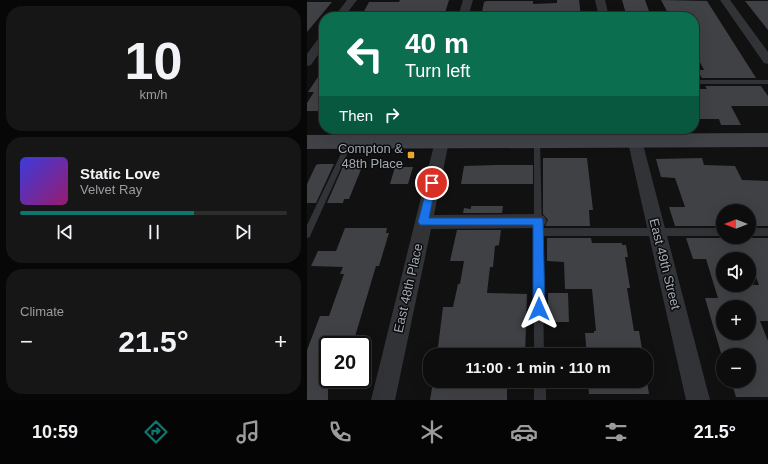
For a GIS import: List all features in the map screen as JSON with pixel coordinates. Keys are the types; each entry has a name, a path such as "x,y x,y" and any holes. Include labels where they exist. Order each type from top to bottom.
{"main road":[{"path":"307,142 350,141 440,135 537,140 633,135 768,140"}],"street":[{"path":"343,12 352,0"},
{"path":"464,12 468,0"},
{"path":"600,0 603,12"},
{"path":"725,0 768,60"},
{"path":"307,62 319,45"},
{"name":"East 48th Place","path":"383,400 423,222 440,135"},
{"name":"East 49th Street","path":"633,135 697,400"},
{"path":"423,222 538,226"}],"lane":[{"path":"699,82 768,82"},
{"path":"537,140 539,348"},
{"path":"307,234 350,141"},
{"path":"538,226 657,232 716,232"},
{"path":"756,232 768,232"},
{"path":"539,388 540,400"}],"building":[{"path":"400,0 449,0 445,12 364,12 369,2 399,2"},
{"path":"557,0 579,0 580,12 482,12 484,2 487,1 533,1 533,4 557,3"},
{"path":"622,0 645,0 649,12 626,12"},
{"path":"661,0 707,1 756,78 702,78 699,73 699,70 704,70 699,61 699,12 667,12"},
{"path":"745,1 768,1 768,30"},
{"path":"307,2 332,2 324,12 319,12 319,18 307,32"},
{"path":"319,76 319,111 307,111 307,103 314,92 308,92"},
{"path":"705,86 761,86 768,96 768,106 731,106 741,125 721,125 719,119 699,119 699,89 707,89"},
{"path":"543,158 587,158 593,210 589,210 590,226 545,226 548,220 543,214"},
{"path":"702,158 704,165 735,166 742,180 768,181 768,226 756,226 756,204 716,204 716,226 675,226 669,207 685,207 675,178 661,177 656,159"},
{"path":"334,164 316,203 307,203 307,184 316,165"},
{"path":"344,164 359,164 358,167 362,167 349,199 344,199 343,203 327,203"},
{"path":"533,165 533,184 461,184 464,166"},
{"path":"395,167 413,167 408,184 390,184"},
{"path":"471,206 503,206 502,213 463,213 464,208 471,209"},
{"path":"345,228 387,228 386,233 389,233 379,266 376,266 355,336 319,336 319,388 328,388 328,400 307,400 307,350 320,316 329,316 344,274 340,274 343,267 311,266 318,251 336,251"},
{"path":"457,230 501,230 499,245 495,246 493,267 490,267 487,293 527,294 525,348 438,348 443,307 453,307 458,284 460,284 464,261 450,261"},
{"path":"547,238 591,238 592,243 622,243 622,245 626,245 628,257 625,257 630,288 627,288 634,331 639,331 642,348 586,348 585,333 594,333 594,331 596,331 592,289 565,289 564,262 547,261"},
{"path":"686,238 716,238 716,244 756,244 756,238 768,238 768,321 760,321 768,341 768,397 736,397 733,388 756,388 756,348 720,348 717,340 756,340 756,300 716,300 716,336 705,298 718,298 716,292 756,292 756,285 759,285 756,277 756,252 716,252 716,292 706,259 693,259"},
{"path":"548,293 568,293 569,322 548,322"},
{"path":"432,388 507,388 507,400 430,400"},
{"path":"589,388 648,388 649,394 589,394"}],"place":[{"name":"Compton & 48th Place","path":"411,155"}],"route":[{"path":"432,183 423,222 538,221 539,309"}]}
